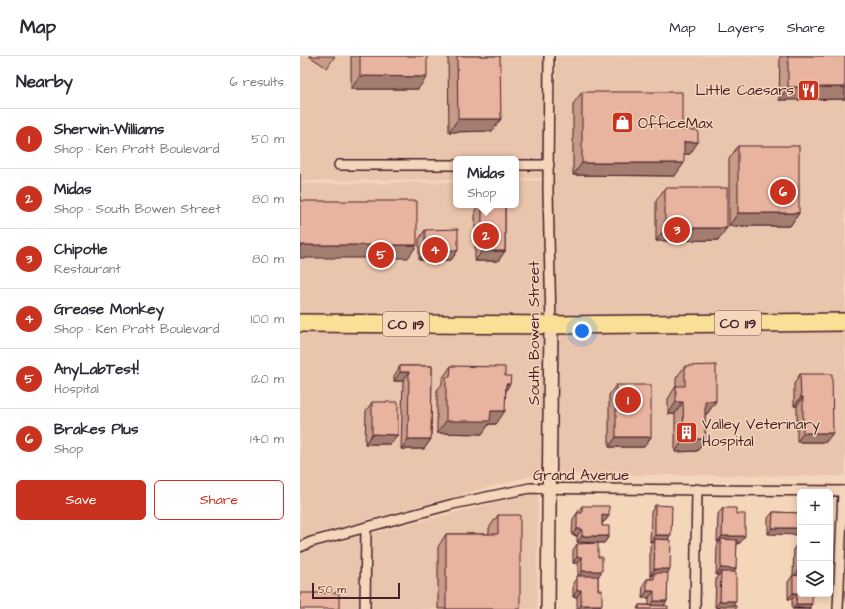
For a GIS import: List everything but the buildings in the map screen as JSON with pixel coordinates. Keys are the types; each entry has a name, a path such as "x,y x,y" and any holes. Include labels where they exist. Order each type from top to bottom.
{"highway":[{"name":"CO 119","path":"300,323 551,325 845,322"}],"street":[{"name":"South Bowen Street","path":"548,609 551,325 548,165 549,56"},
{"path":"339,165 453,165"},
{"path":"519,165 548,165"},
{"name":"Grand Avenue","path":"300,547 311,542 453,504 530,488 600,490 844,491"},
{"path":"695,609 697,490"},
{"path":"838,609 844,491"},
{"path":"366,528 366,609"}],"shaded area":[{"path":"300,56 544,56 544,178 519,179 519,156 453,156 453,179 300,181"},
{"path":"556,56 845,56 845,476 538,474 307,536 300,540 300,184 453,182 453,208 519,208 519,181 555,180"},
{"path":"530,494 538,494 537,609 300,609 300,554 313,548"}],"place":[{"name":"Little Caesars","path":"809,90"},
{"name":"OfficeMax","path":"623,123"},
{"name":"Brakes Plus","path":"783,192"},
{"name":"Chipotle","path":"677,230"},
{"name":"Midas","path":"486,236"},
{"name":"Grease Monkey","path":"435,250"},
{"name":"AnyLabTest!","path":"381,255"},
{"name":"Sherwin-Williams","path":"628,400"},
{"name":"Valley Veterinary Hospital","path":"686,433"}]}
